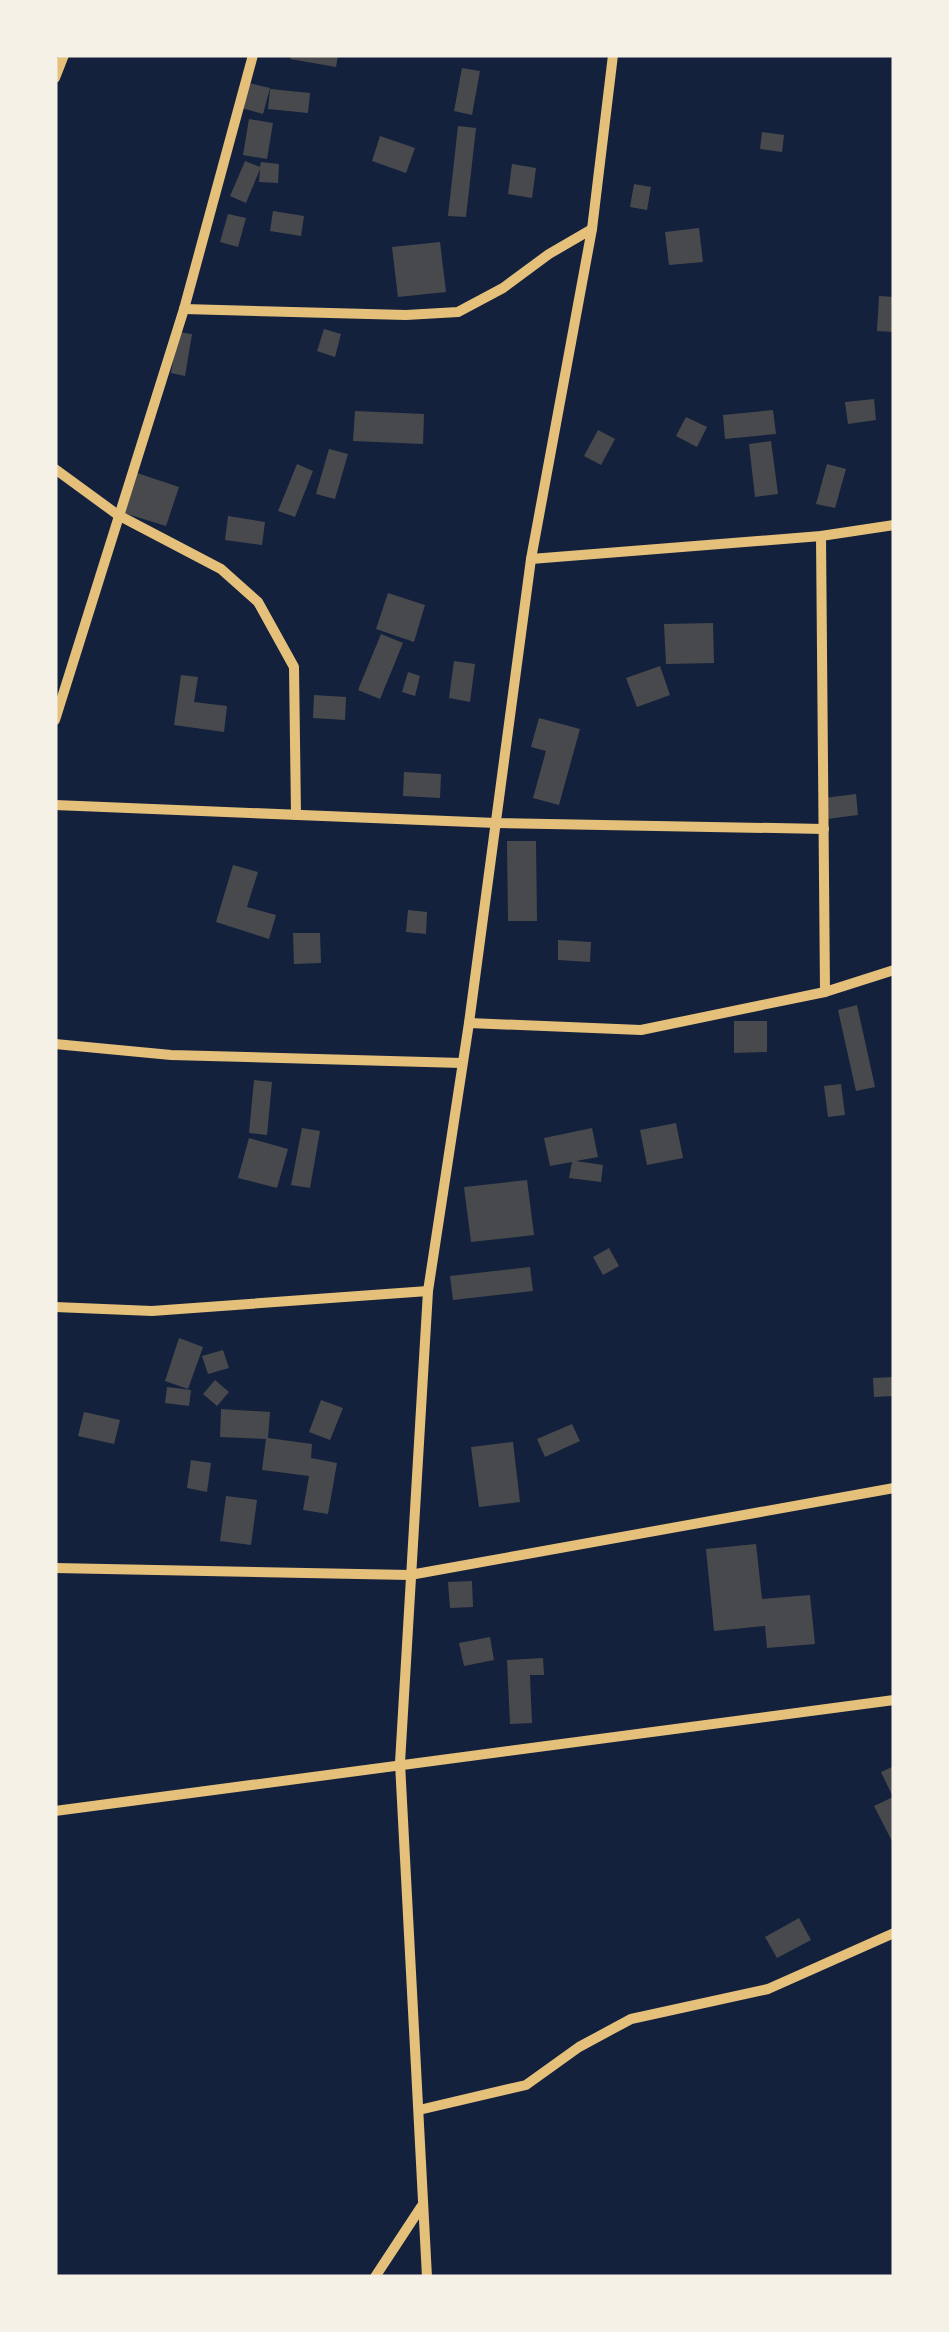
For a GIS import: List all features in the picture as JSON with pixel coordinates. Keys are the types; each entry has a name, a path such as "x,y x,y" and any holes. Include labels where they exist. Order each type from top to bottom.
{"street":[{"path":"55,78 64,55"},
{"path":"55,720 184,309 253,55"},
{"path":"427,2277 400,1763 428,1291 532,559 592,229 613,55"},
{"path":"184,309 406,315 458,312 592,229"},
{"path":"55,469 118,515 221,569 258,602 294,668 296,816"},
{"path":"532,559 821,536 894,525"},
{"path":"821,536 825,992"},
{"path":"55,805 496,824 824,830"},
{"path":"469,1023 641,1030 825,992 894,970"},
{"path":"55,1044 171,1055 462,1063"},
{"path":"55,1307 152,1311 428,1291"},
{"path":"55,1568 410,1575 894,1488"},
{"path":"55,1811 894,1700"},
{"path":"419,2110 526,2085 578,2046 631,2019 768,1989 894,1934"},
{"path":"375,2277 422,2206"}],"building":[{"path":"291,55 338,55 336,67 290,59"},
{"path":"462,68 480,71 472,115 454,111"},
{"path":"245,82 270,88 263,114 238,107"},
{"path":"270,89 310,93 308,113 268,109"},
{"path":"249,119 273,123 267,159 243,155"},
{"path":"458,126 476,128 466,217 448,216"},
{"path":"762,132 784,135 782,152 760,149"},
{"path":"380,136 415,148 406,173 372,161"},
{"path":"245,161 260,167 261,162 279,164 278,183 259,182 260,169 246,203 230,196"},
{"path":"512,164 536,168 532,198 508,194"},
{"path":"634,184 651,187 647,210 630,207"},
{"path":"273,211 304,216 301,236 270,231"},
{"path":"228,214 246,218 238,247 220,242"},
{"path":"699,228 703,262 669,265 665,232"},
{"path":"440,242 446,292 398,297 392,247"},
{"path":"879,296 894,297 894,332 877,331"},
{"path":"324,329 341,334 335,357 317,351"},
{"path":"178,332 192,334 185,376 171,373"},
{"path":"874,399 876,420 848,424 845,402"},
{"path":"773,410 776,434 725,439 723,415"},
{"path":"355,411 424,414 423,444 353,441"},
{"path":"686,417 707,427 697,447 676,436"},
{"path":"598,430 615,439 601,465 584,456"},
{"path":"771,441 778,494 755,497 749,444"},
{"path":"329,449 348,454 335,499 316,494"},
{"path":"297,464 313,471 295,517 278,511"},
{"path":"827,464 846,469 835,508 816,504"},
{"path":"137,473 179,487 166,526 124,513"},
{"path":"228,516 265,522 262,545 225,540"},
{"path":"388,593 425,605 414,642 376,629"},
{"path":"713,623 714,663 666,664 664,624"},
{"path":"381,634 403,643 380,699 358,690"},
{"path":"454,661 475,664 470,702 449,698"},
{"path":"660,666 670,695 637,707 626,678"},
{"path":"408,672 420,676 415,696 402,692"},
{"path":"181,675 198,677 194,702 227,706 224,732 174,725"},
{"path":"314,695 346,697 345,720 313,718"},
{"path":"539,718 580,729 559,805 533,798 546,751 531,747"},
{"path":"404,772 441,774 440,798 403,796"},
{"path":"856,794 858,815 827,819 824,798"},
{"path":"507,841 536,841 537,921 508,921"},
{"path":"233,865 258,872 247,907 276,915 269,939 216,922"},
{"path":"408,910 427,912 426,934 406,932"},
{"path":"293,933 320,933 321,963 294,964"},
{"path":"558,940 591,942 590,962 558,960"},
{"path":"857,1005 875,1087 856,1091 838,1010"},
{"path":"734,1021 767,1021 767,1052 734,1053"},
{"path":"254,1080 272,1082 267,1135 249,1133"},
{"path":"841,1084 845,1115 828,1117 824,1086"},
{"path":"676,1123 683,1158 647,1165 640,1130"},
{"path":"302,1128 320,1131 310,1188 291,1185"},
{"path":"592,1128 598,1157 576,1161 603,1165 601,1182 569,1178 572,1162 550,1166 544,1138"},
{"path":"249,1138 288,1149 277,1188 238,1178"},
{"path":"527,1180 534,1235 471,1242 464,1187"},
{"path":"609,1248 619,1266 603,1275 593,1257"},
{"path":"530,1267 533,1291 453,1300 450,1276"},
{"path":"179,1338 203,1347 188,1389 165,1381"},
{"path":"223,1350 229,1368 208,1374 202,1356"},
{"path":"894,1377 894,1396 874,1397 873,1378"},
{"path":"215,1380 229,1392 217,1406 203,1394"},
{"path":"167,1387 191,1390 189,1406 165,1403"},
{"path":"321,1400 343,1408 330,1440 309,1432"},
{"path":"221,1409 270,1412 268,1438 312,1444 311,1458 337,1463 328,1514 303,1510 309,1476 262,1470 266,1439 220,1437"},
{"path":"84,1412 120,1420 114,1444 78,1436"},
{"path":"572,1424 580,1441 545,1457 537,1439"},
{"path":"513,1442 520,1502 479,1507 471,1447"},
{"path":"191,1460 211,1463 207,1492 187,1488"},
{"path":"226,1496 257,1500 251,1545 220,1541"},
{"path":"756,1544 762,1599 810,1595 815,1644 767,1648 765,1626 714,1631 706,1549"},
{"path":"472,1581 473,1607 450,1608 448,1582"},
{"path":"490,1637 494,1660 464,1666 459,1643"},
{"path":"543,1658 544,1675 530,1675 532,1723 510,1724 507,1660"},
{"path":"892,1767 894,1771 894,1845 874,1806 893,1797 881,1772"},
{"path":"799,1918 811,1940 777,1958 765,1937"}]}
